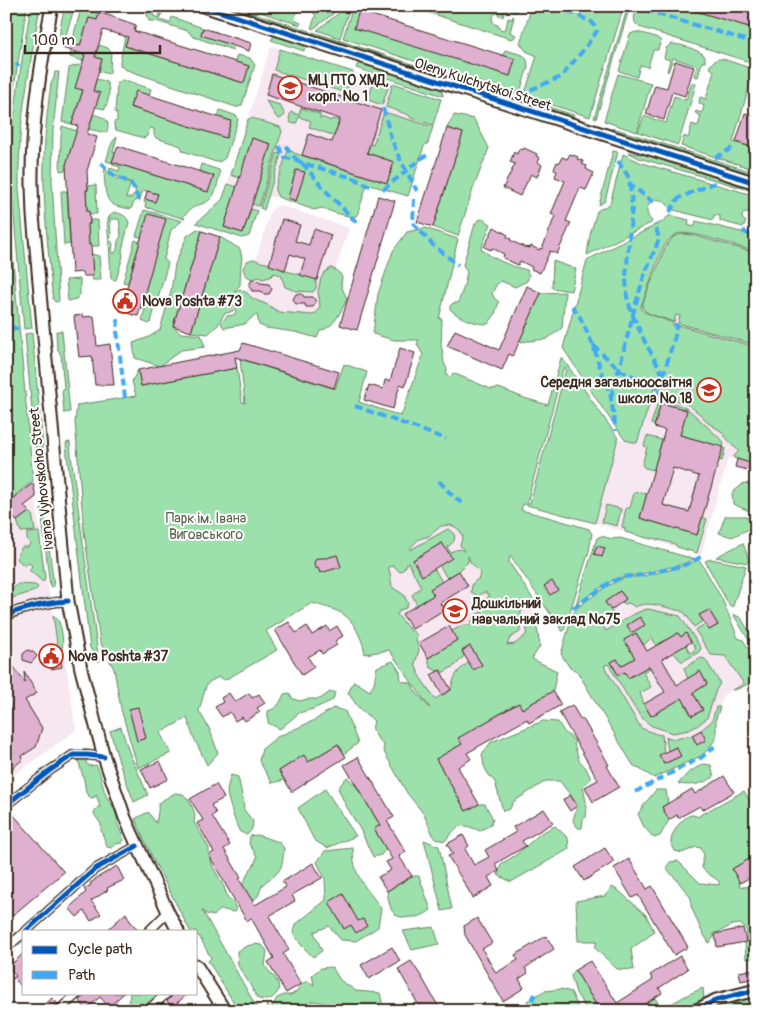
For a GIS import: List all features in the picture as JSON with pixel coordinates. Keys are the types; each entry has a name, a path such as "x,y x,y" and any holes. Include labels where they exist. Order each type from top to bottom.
{"main road":[{"name":"Ivana Vyhovskoho Street","path":"52,6 43,56 31,162 48,397 68,601 81,669 104,756 125,818 177,930"},
{"name":"Oleny Kulchytskoi Street","path":"203,6 756,183"},
{"path":"198,969 225,1011"},
{"path":"695,1011 716,1000 756,990"}],"street":[{"path":"6,614 49,603 68,601"},
{"path":"6,609 19,610"},
{"path":"6,805 72,755 104,756"},
{"path":"27,930 95,870 137,846"},
{"path":"150,930 168,912"},
{"path":"6,948 22,935"},
{"path":"58,1011 77,994"},
{"path":"146,1011 166,994"}],"shaded area":[{"path":"271,46 441,99 428,143 424,146 408,196 367,184 358,213 353,217 322,208 314,210 278,197 262,197 249,236 242,238 196,223 222,200"},
{"path":"279,205 349,228 317,326 243,301 271,210"},
{"name":"Середня загальноосвітня школа № 18","path":"668,223 756,249 756,465 728,458 701,555 595,523 618,438 637,443 654,389 661,391 679,327 636,315"},
{"path":"33,481 46,576 58,641 66,666 76,730 6,781 6,503"},
{"name":"Дошкільний навчальний заклад №75","path":"454,522 495,540 533,599 534,619 540,646 518,681 430,708 374,603 390,540"},
{"path":"615,588 724,609 748,682 723,696 716,719 716,739 703,755 654,778 633,765 577,671 587,606"}],"green space":[{"path":"6,6 27,6 9,119 7,194 33,481 6,503"},
{"path":"31,6 40,6 20,137 19,189 32,328 24,329 12,195 12,152 22,58"},
{"path":"65,6 75,6 65,38 60,37 60,27"},
{"path":"219,6 231,6 310,31 309,35"},
{"path":"242,6 289,6 298,9 294,20 301,23 300,25"},
{"path":"316,6 332,6 333,14 313,29 311,28 316,15 313,13"},
{"path":"350,6 340,38 317,30"},
{"path":"353,6 374,8 372,15 510,75 515,60 503,56 505,50 523,55 527,60 528,67 519,95 343,38"},
{"path":"408,6 518,6 516,12 505,10 503,17 496,13 492,19 494,24 503,30 506,28 508,18 512,19 513,16 510,32 516,35 511,39"},
{"path":"532,6 544,6 557,10 559,6 624,6 590,117 524,96 537,56 526,51 520,43"},
{"path":"628,6 630,6 596,119 594,118"},
{"path":"638,6 679,6 756,29 756,64 639,27 634,20"},
{"path":"145,8 154,12 153,16 159,18 160,13 162,14 160,20 170,23 172,17 203,28 201,35 212,38 214,31 217,32 215,39 236,38 233,50 194,37 188,31 156,21 149,21"},
{"path":"81,9 99,14 97,20 89,18 78,52 85,55 83,61 70,57"},
{"path":"313,32 502,93 501,96 312,36"},
{"path":"636,32 660,40 661,45 659,45 658,50 653,50 648,67 640,65 637,77 619,71 630,34"},
{"path":"125,36 128,37 125,46 243,83 249,66 235,62 237,55 250,58 255,65 242,105 236,107 124,69 120,62"},
{"path":"276,36 305,45 304,51 271,40"},
{"path":"671,44 688,47 703,54 705,62 702,62 698,77 694,76 697,66 673,58 667,71 670,60 664,58 666,48"},
{"path":"99,45 108,48 111,52 110,72 108,74 99,71 102,59 95,57"},
{"path":"280,49 353,72 346,93 274,70"},
{"path":"718,59 750,68 753,73 733,142 754,148 756,142 756,170 681,146 684,136 688,138 692,124 698,126 701,116 695,113 696,111 702,113 704,106 699,103 700,97 706,99 714,71 709,67"},
{"path":"361,63 441,89 443,96 356,68"},
{"path":"78,65 82,66 83,90 72,124 62,122 69,68"},
{"path":"55,72 59,72 53,131 52,181 59,301 55,302 52,292 47,240 44,149 51,84"},
{"path":"618,74 651,83 637,132 604,121"},
{"path":"375,77 390,82 382,105 368,100"},
{"path":"96,79 107,83 109,91 105,109 95,107 93,91"},
{"path":"121,80 151,89 149,96 132,99 130,107 226,138 231,121 218,117 220,110 237,116 238,120 225,158 216,162 183,151 181,146 156,138 154,129 150,128 147,136 144,138 116,130 114,122 117,121 117,113 115,113 117,84"},
{"path":"692,82 696,84 678,145 638,132 644,116 666,123 674,96 686,100"},
{"path":"393,83 441,99 433,125 386,107"},
{"path":"523,99 574,115 573,119 526,104"},
{"path":"266,101 280,105 285,115 280,119 277,118"},
{"path":"301,108 320,114 320,118 339,121 335,136 309,127 311,121 299,117 296,124 291,123 289,119 291,112 299,115"},
{"path":"384,112 433,127 428,143 424,146 408,196 367,184 358,213 353,217 322,208 314,210 278,197 275,191 277,182 289,148 294,153 387,183 394,162 367,153 370,144 373,145"},
{"path":"93,114 106,120 108,125 107,133 88,129"},
{"path":"454,115 474,119 489,148 458,236 433,227 463,133 447,128"},
{"path":"252,118 280,127 282,131 259,206 252,204 271,144 252,139 240,178 231,175 248,119"},
{"path":"62,126 77,131 66,170 60,171 61,137"},
{"path":"613,128 756,173 756,177 612,131"},
{"path":"117,137 112,162 208,192 213,176 199,171 201,164 219,170 220,173 213,196 203,204 191,209 183,216 185,219 145,207 145,199 155,202 158,194 143,190 140,199 132,183 109,171 110,168 119,171 120,167 106,161 111,145"},
{"path":"613,151 618,152 605,201 599,205"},
{"path":"629,152 638,154 639,152 756,189 756,192 639,158"},
{"path":"277,153 281,154 264,210 260,208"},
{"path":"623,154 642,163 756,196 755,209 752,213 743,213 742,218 746,222 743,227 720,221 720,216 714,215 713,220 670,209 666,203 656,200 648,206 647,210 648,216 652,221 651,223 587,255 590,235 597,211 610,204"},
{"path":"105,167 112,176 131,183 126,198 131,198 135,193 140,201 135,200 131,209 119,207 109,200 104,178"},
{"path":"228,184 237,187 224,227 243,233 251,209 257,211 249,236 242,238 196,223 222,200"},
{"path":"96,185 97,214 89,214 89,211 87,211 86,190 88,190 88,186"},
{"path":"61,191 67,191 70,244 64,245"},
{"path":"144,210 182,221 171,230 164,259 168,263 149,324 142,321 145,309 140,307 141,237 136,236"},
{"path":"114,212 121,214 129,223 116,280 111,279 109,241 113,244 112,252 115,253 121,236 119,219 110,219 111,237 109,240 107,224"},
{"path":"670,215 689,220 688,225 694,227 696,221 741,232 756,238 756,252 692,234 683,233 672,237 660,254 641,309 678,327 678,325 756,347 756,465 734,458 738,450 721,431 708,423 689,405 669,398 663,395 662,391 654,389 637,443 625,440 563,348 587,260 662,222"},
{"path":"482,219 491,224 481,249 503,262 527,270 529,276 527,281 515,287 501,281 497,284 492,293 499,302 494,316 488,324 468,320 450,309 453,303 458,303 467,272 463,265 475,224 478,220"},
{"path":"90,220 98,220 99,246 89,245 87,224 90,224"},
{"name":"Парк ім. Івана Виговського","path":"425,228 458,239 439,319 442,319 441,347 447,369 446,375 451,377 453,373 491,389 499,388 548,405 561,358 618,438 595,523 523,504 521,510 589,529 592,534 589,551 564,631 562,631 510,555 509,562 533,599 521,612 520,632 510,638 507,645 515,644 526,635 527,626 534,619 540,646 532,659 557,671 553,691 522,709 518,703 459,738 462,744 436,759 466,811 479,804 485,804 493,819 491,824 480,831 468,826 460,826 445,841 435,839 423,813 407,793 383,750 384,746 372,729 374,721 358,707 348,693 354,681 370,691 374,683 377,667 393,661 400,672 401,681 411,683 430,708 389,650 365,654 355,627 346,616 312,603 266,631 277,650 225,680 219,677 209,682 206,686 199,711 210,730 218,753 207,765 193,736 187,718 160,733 171,753 138,768 121,709 114,669 100,642 84,532 75,422 77,405 136,396 132,381 138,370 141,386 237,368 242,402 245,403 240,359 335,389 344,364 367,372 359,402 401,416 423,355 417,344 419,340 394,340 373,334 378,294 393,251 407,232","holes":["563,369 566,369 530,503 527,503","450,525 459,531 463,537 460,545 464,551 459,549 450,552 447,547 453,542 455,536 448,529 410,550 419,539 429,536 441,526","442,543 451,558 439,565 447,578 459,571 468,562 468,556 471,563 480,572 479,578 472,584 471,592 478,596 485,592 490,596 479,601 478,607 483,611 474,616 470,625 463,625 452,631 457,640 428,658 430,667 437,671 441,670 442,673 456,665 464,656 462,651 470,646 482,665 473,670 468,663 456,675 451,690 435,699 420,677 415,664 419,650 416,640 418,636 397,615 408,604 404,595 392,587 388,567 394,566 400,572 408,562 421,587 412,595 417,605 434,595 442,582 434,568 422,575 413,560"]},
{"path":"197,229 202,231 173,326 181,333 201,335 205,347 181,350 160,366 135,358 133,343 149,337 160,330 171,291 175,264 187,236"},
{"path":"681,234 692,235 756,253 756,345 678,323 680,316 676,315 674,322 644,310 642,305 665,248 673,237"},
{"path":"220,237 240,249 242,258 240,285 234,292 240,289 252,298 279,312 312,315 316,313 320,306 318,291 321,278 331,268 338,271 342,277 341,285 347,299 337,318 330,326 320,331 317,338 295,332 266,328 259,325 257,315 245,324 224,328 221,323 227,316 234,315 236,311 232,300 233,293 230,297 233,311 224,314 218,325 208,334 191,332"},
{"path":"135,240 140,242 128,283 123,282"},
{"path":"91,254 99,256 101,280 92,280"},
{"path":"254,259 276,265 283,270 308,275 316,279 316,288 313,292 296,291 285,287 281,275 274,273 270,277 252,279 245,275 243,268 247,261"},
{"path":"553,261 576,269 571,291 552,288"},
{"path":"80,279 80,295 76,299 68,301 66,280"},
{"path":"565,292 562,328 547,339 519,342 541,293"},
{"path":"56,331 62,331 70,412 64,413 61,355 57,348"},
{"path":"32,333 43,447 41,455 42,465 37,466 25,334"},
{"path":"663,401 689,410 724,442 723,446 725,449 722,461 719,460 722,447 680,435 686,410 661,403 655,425 651,424 658,402"},
{"path":"647,436 662,440 654,470 645,468 642,465 647,447 644,446"},
{"path":"70,442 99,662 90,648 67,455 66,443"},
{"path":"744,483 756,485 756,514 733,504 732,493"},
{"path":"634,493 647,494 640,518 697,535 702,517 707,519 697,553 677,547 675,544 625,532 625,528 622,527 626,508 630,508"},
{"path":"606,505 621,509 617,526 602,522"},
{"path":"44,508 54,586 50,587 41,509"},
{"path":"29,512 32,514 35,531 21,532 17,521"},
{"path":"725,516 744,516 755,522 749,529 732,537 719,533"},
{"path":"39,532 45,578 43,582 29,570 32,566 28,562 25,566 17,559 22,547 28,547 30,544 27,539 27,533"},
{"path":"601,536 612,539 620,538 694,559 684,564 617,579 576,604 597,538"},
{"path":"743,543 749,560 747,563 716,557"},
{"path":"711,559 746,566 733,606 730,607 705,561"},
{"path":"698,560 722,599 738,638 743,640 756,660 755,677 742,687 732,690 744,684 725,656 711,655 695,630 705,624 709,630 718,625 709,610 700,615 703,621 694,627 685,613 681,611 652,604 635,607 629,603 625,604 622,602 626,599 620,591 605,602 616,618 603,626 606,631 630,616 648,609 680,616 701,648 699,652 681,661 673,652 686,645 690,653 696,649 686,633 681,637 678,633 656,646 652,637 644,645 636,633 625,640 635,658 621,666 617,659 611,663 618,675 625,672 628,678 649,666 650,668 643,672 651,687 640,693 651,716 672,704 683,688 683,699 692,716 703,710 693,693 707,684 700,672 688,679 684,668 701,658 705,659 720,683 707,718 689,730 673,733 652,726 644,720 608,664 604,666 641,728 662,735 664,753 660,755 664,764 680,756 676,747 668,751 666,737 675,739 692,735 697,745 701,730 712,721 716,707 720,707 716,719 716,739 703,755 654,778 633,765 577,671 570,668 561,654 573,613 579,606 607,586 624,578 643,576 677,568"},
{"path":"18,584 35,585 38,587 35,591 6,600 6,595"},
{"path":"733,614 741,618 756,643 756,652"},
{"path":"53,615 62,631 62,650 58,650"},
{"path":"330,692 335,692 333,700 299,713 280,729 268,723 268,711 278,705 284,694 290,693 292,698 299,701 320,699"},
{"path":"333,708 345,711 358,743 344,754 338,744 308,762 303,756 279,771 284,780 272,783 259,761 262,749 277,737 315,720"},
{"path":"543,721 558,722 564,732 575,741 574,744 579,760 586,768 591,779 583,786 587,807 582,828 578,828 573,821 577,805 560,781 546,781 513,802 510,809 503,811 495,782 484,766 482,754 491,742"},
{"path":"121,727 129,752 148,795 134,802 110,731"},
{"path":"77,756 87,757 86,763 90,766 96,765 103,788 115,811 124,840 122,843 115,844 112,848 107,847 101,830 101,824 94,814 95,810 100,807 96,794 95,797 91,798 86,793"},
{"path":"703,764 711,765 714,777 697,784 678,784 688,773"},
{"path":"231,775 238,777 244,810 253,821 252,829 247,835 239,830 227,794"},
{"path":"347,777 356,786 380,825 374,829 386,849 381,855 373,857 338,788"},
{"path":"325,789 356,836 327,848 314,840 298,808"},
{"path":"656,790 666,790 668,803 662,807 669,820 660,836 654,838 644,827 638,814"},
{"path":"744,791 756,811 756,855 732,869 740,883 739,886 746,887 756,884 756,950 753,958 746,959 746,929 740,924 732,925 714,933 714,937 709,943 701,930 691,906 691,898 666,868 670,862 678,861 700,883 719,885 719,881 702,868 704,855 701,848 696,847 682,853 675,851 671,843 672,835 677,826 688,816 699,817"},
{"path":"175,793 183,794 192,806 195,814 194,822 209,848 213,867 228,899 233,901 236,909 234,912 221,910 214,916 206,914 202,910 260,1011 239,1011 208,961 211,958 198,936 198,930 189,930 153,859 135,819 148,812 156,823 158,803"},
{"path":"555,826 568,838 569,849 511,882 498,875 501,864 516,855 541,833"},
{"path":"257,835 279,842 284,848 280,870 263,884 254,900 246,899 242,886 257,857 249,844 250,836"},
{"path":"424,840 439,846 452,909 442,911"},
{"path":"353,848 355,867 361,881 381,908 378,927 356,941 341,940 329,926 314,932 322,951 313,957 293,933 295,925 326,900 325,879 317,862 325,851"},
{"path":"412,876 419,876 431,910 418,917 400,917 391,908 387,891"},
{"path":"612,887 646,915 654,931 631,949 634,970 617,969 595,948 597,941 578,941 576,901 605,896"},
{"path":"434,927 439,944 412,950 403,931"},
{"path":"254,944 262,945 267,951 265,966 279,986 278,992 266,1000 258,999 238,966 237,951"},
{"path":"332,967 340,980 356,991 380,993 382,1002 372,1011 347,1011 331,1004 313,1001 307,1005 304,1011 269,1011 266,1005 271,1008 277,998 291,995 297,991 301,984 308,981 314,985 312,975 321,968"},
{"path":"575,970 600,1011 587,1011 576,993 571,976"},
{"path":"703,988 704,999 685,1011 634,1011 655,998 662,1009"},
{"path":"561,989 571,992 579,1011 492,1011 491,1008 494,1004 521,1004 530,1009 527,1001 544,991"},
{"path":"130,994 159,994 138,1011 100,1011 96,1006 102,1004 119,1010 128,1003"},
{"path":"756,995 756,1005 733,1007 719,1011 705,1011 714,1005"}],"building":[{"path":"685,6 741,6 756,11 756,29 685,8"},
{"path":"359,11 515,59 510,76 354,28"},
{"path":"99,12 136,25 134,31 249,66 244,83 125,46 128,37 103,30 95,57 102,59 93,91 100,93 87,134 97,137 87,171 88,190 86,190 93,276 83,276 82,272 72,273 66,165 78,126 72,124 83,90 75,88 85,55 62,48 64,43 80,46 89,18 97,20"},
{"path":"203,28 251,43 249,51 201,35"},
{"path":"675,61 694,67 685,96 672,92 664,120 646,114 655,85 667,88"},
{"path":"272,74 381,110 367,153 394,162 387,183 302,155 309,134 332,142 340,119 266,95"},
{"path":"136,91 231,121 226,138 130,107"},
{"path":"745,113 756,116 756,142 754,148 736,142"},
{"path":"447,128 463,133 433,227 417,222"},
{"path":"252,138 271,144 243,233 224,227"},
{"path":"118,146 214,176 208,192 112,162"},
{"path":"524,148 537,154 536,156 540,158 538,162 542,165 537,177 531,174 520,196 503,188 515,164 510,162 514,152 517,154 519,149 523,150"},
{"path":"570,154 578,157 577,159 583,161 582,164 587,166 586,169 594,173 586,190 580,188 566,221 571,223 557,254 550,251 540,273 520,261 518,265 503,258 504,254 492,248 491,250 484,247 494,227 508,235 507,237 510,240 526,248 531,246 539,250 540,248 542,249 555,216 551,214 565,181 555,177 557,171 554,169 562,157 567,159"},
{"path":"296,170 305,172 296,201 288,198"},
{"path":"147,191 158,194 155,202 145,199"},
{"path":"378,196 395,201 357,330 340,325"},
{"path":"148,214 166,219 138,316 120,311"},
{"path":"282,219 300,225 295,241 309,245 314,229 331,235 317,280 300,275 305,259 290,254 285,270 269,265"},
{"path":"202,231 220,237 191,332 173,326"},
{"path":"252,280 269,284 272,289 269,294 263,294 261,291 252,291 249,285"},
{"path":"527,286 541,293 513,356 509,354 502,370 447,346 455,330 499,350"},
{"path":"296,294 302,294 304,297 313,297 316,302 313,307 306,307 305,304 296,304 293,299"},
{"path":"83,315 83,317 94,316 97,346 110,344 114,385 95,385 92,356 79,357 74,316"},
{"path":"243,343 339,372 334,388 235,357 237,368 141,386 138,370 240,350"},
{"path":"400,348 415,353 405,386 400,384 393,409 364,400 369,385 383,389 385,380 390,381"},
{"path":"661,403 687,410 680,435 723,447 697,535 640,518 665,430 654,427","holes":["673,468 699,476 689,512 663,505"]},
{"path":"737,459 750,463 748,470 735,467"},
{"path":"33,483 36,497 24,506 29,512 17,521 12,516 6,520 6,504"},
{"path":"442,543 452,558 422,576 413,560"},
{"path":"597,546 605,548 602,557 594,554"},
{"path":"337,555 341,567 320,573 318,568 315,568 314,562 317,558"},
{"path":"459,571 468,586 440,603 444,610 412,629 402,614 434,595 430,589"},
{"path":"552,581 558,590 550,595 544,586"},
{"path":"620,591 626,599 611,610 605,602"},
{"path":"709,610 718,625 709,630 699,615"},
{"path":"640,617 645,625 631,633 627,625"},
{"path":"289,622 296,633 307,626 312,635 327,626 329,631 337,626 343,636 335,641 337,645 322,654 320,650 308,657 314,667 302,675 275,630"},
{"path":"449,626 457,640 428,658 419,643"},
{"path":"636,633 647,651 678,633 681,637 686,633 691,642 662,659 677,685 700,671 707,684 693,693 703,710 692,716 682,698 651,716 644,704 665,692 649,666 628,678 625,672 618,675 611,662 617,659 621,666 635,658 624,640"},
{"path":"470,646 482,665 473,670 462,651"},
{"path":"53,649 57,661 61,660 62,667 51,669 45,651"},
{"path":"28,650 37,656 31,663 23,660 23,654"},
{"path":"11,663 25,683 24,672 37,693 25,700 42,728 36,747 22,756 23,759 6,774 6,726 12,716 6,684 6,666"},
{"path":"440,670 451,690 442,695 431,675"},
{"path":"553,691 561,705 529,723 527,719 467,753 471,759 458,767 479,804 466,811 436,759 462,744 458,738 519,703 522,709"},
{"path":"229,693 235,702 249,693 252,698 259,694 265,703 257,708 260,712 245,721 242,717 235,721 230,712 222,717 215,707 223,702 221,698"},
{"path":"572,705 581,720 583,719 619,787 593,802 585,787 598,780 559,712"},
{"path":"138,707 146,738 137,741 129,709"},
{"path":"701,730 706,740 697,745 692,735"},
{"path":"338,744 346,757 292,792 279,771 304,755 308,762"},
{"path":"676,747 681,756 664,764 659,755"},
{"path":"358,757 394,817 387,821 406,852 399,856 412,876 387,891 378,877 391,870 386,862 392,859 374,829 380,825 344,765"},
{"path":"160,761 168,779 150,788 141,769"},
{"path":"724,776 734,792 702,810 700,806 678,818 677,815 669,820 662,807 692,789 695,794"},
{"path":"216,784 224,798 211,805 216,813 212,816 230,845 224,849 255,905 286,887 282,882 313,863 322,878 292,895 295,901 269,916 289,950 283,954 301,984 286,993 268,962 274,958 251,918 247,921 232,896 209,855 214,852 197,823 203,820 190,799"},
{"path":"570,795 577,806 570,811 563,800"},
{"path":"544,809 553,823 522,841 526,846 495,864 499,871 488,877 493,886 473,898 448,856 453,854 447,844 463,835 469,846 465,849 474,865 489,857 485,850 516,832 513,827"},
{"path":"11,812 64,872 6,921 6,816"},
{"path":"605,848 614,862 584,881 575,867"},
{"path":"756,855 756,874 740,883 732,869"},
{"path":"629,859 647,889 652,886 688,947 674,955 638,895 632,898 614,868"},
{"path":"117,866 124,880 107,888 108,890 91,901 101,914 91,921 84,911 77,917 69,908 86,892 84,889 91,885 90,883"},
{"path":"343,894 358,921 363,919 367,926 356,933 351,925 344,929 329,902"},
{"path":"126,913 138,930 107,930"},
{"path":"477,918 492,943 482,949 496,973 518,960 515,955 546,936 554,949 525,968 528,973 519,979 524,988 503,1001 465,935 464,926"},
{"path":"743,928 746,942 717,947 715,934"},
{"path":"392,947 400,961 369,979 361,965"},
{"path":"22,955 22,987 13,978 16,976 8,967"},
{"path":"680,956 688,969 659,988 662,993 634,1011 600,1011 575,970 590,961 617,1003 653,980 650,975"},
{"path":"411,961 441,1011 422,1011 398,969"},
{"path":"754,969 755,978 741,981 739,972"},
{"path":"87,994 123,994 109,1007 100,997 86,1009 79,1000"},
{"path":"174,994 188,994 172,1007 167,1001"},
{"path":"52,998 58,1004 54,1007 53,1011 38,1011"}],"marked path":[{"path":"522,97 525,92 561,77 597,31 592,22 552,6"},
{"path":"634,7 756,43"},
{"path":"6,73 19,64"},
{"path":"6,98 13,104"},
{"path":"383,108 391,138 417,191"},
{"path":"279,146 283,157 353,178 372,187"},
{"path":"286,146 295,158 303,164 359,225"},
{"path":"715,158 732,148"},
{"path":"383,190 427,155"},
{"path":"618,161 628,176 630,184 654,203"},
{"path":"101,163 113,175 131,183 139,203"},
{"path":"670,212 676,201 681,197 717,182"},
{"path":"630,184 632,206 626,277 627,297 632,314 663,376 658,396"},
{"path":"6,199 10,201"},
{"path":"414,199 413,223 433,245 458,265"},
{"path":"611,397 644,276 659,239 655,224"},
{"path":"743,230 756,236"},
{"path":"572,306 580,317 593,345 610,392 616,431"},
{"path":"6,315 14,329 22,328"},
{"path":"118,319 117,331 125,398"},
{"path":"663,376 675,336 676,323"},
{"path":"6,340 14,329"},
{"path":"593,345 621,371 659,389"},
{"path":"355,406 446,439"},
{"path":"439,481 462,503"},
{"path":"573,608 609,583 623,577 643,575 677,567 701,557"},
{"path":"635,792 702,757 715,746"},
{"path":"527,1011 535,994"}],"cycle path":[{"path":"203,6 756,183"},
{"path":"6,614 39,605 68,601"},
{"path":"6,805 49,771 73,755 104,757"},
{"path":"27,930 95,869 137,846"},
{"path":"695,1011 716,1000 756,990"}],"place":[{"name":"МЦ ПТО ХМД, корп. № 1","path":"290,88"},
{"name":"Nova Poshta #73","path":"125,301"},
{"name":"Середня загальноосвітня школа № 18","path":"709,390"},
{"name":"Дошкільний навчальний заклад №75","path":"455,611"},
{"name":"Nova Poshta #37","path":"51,656"}]}
